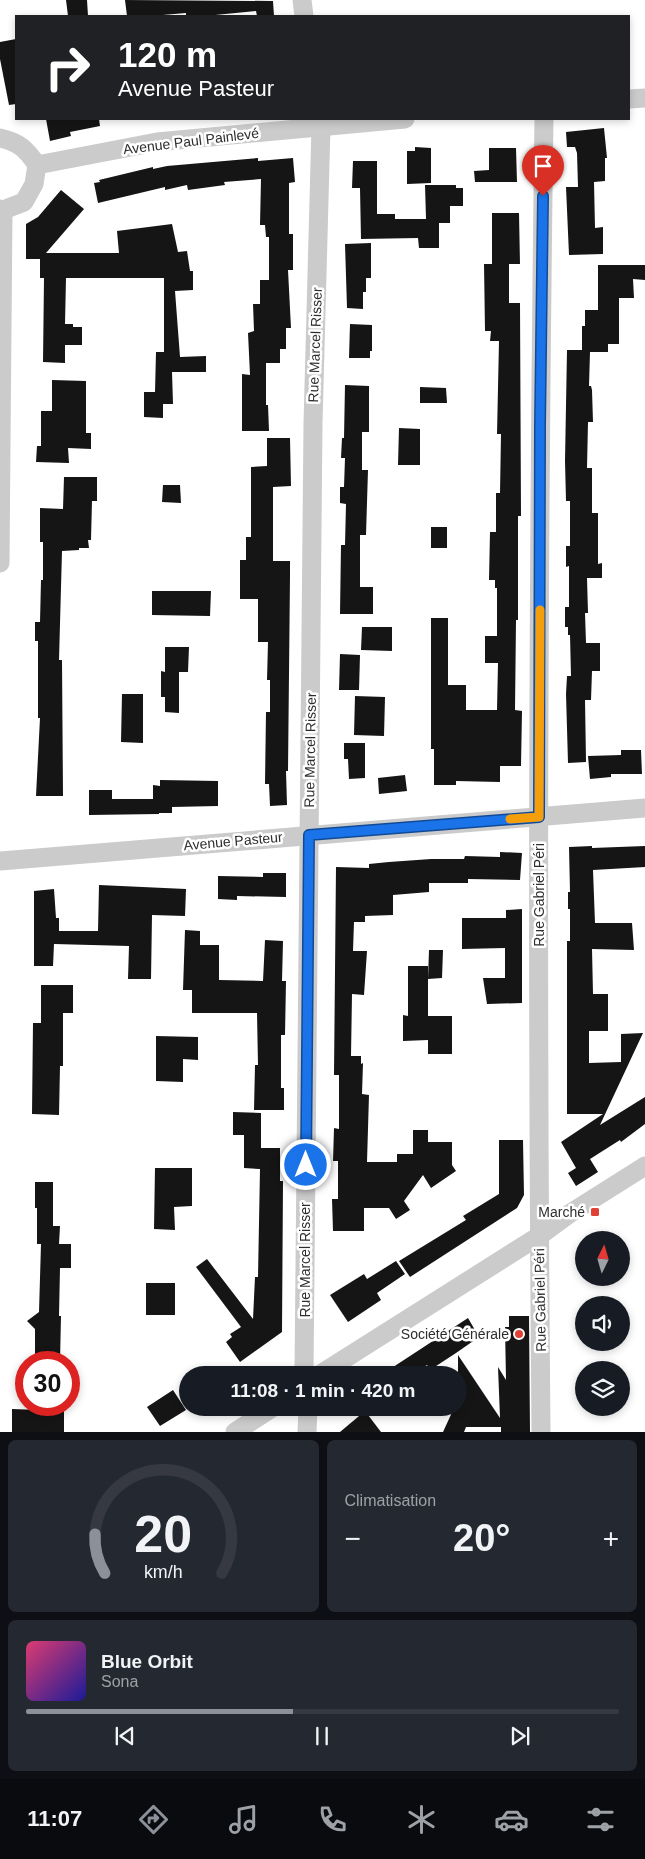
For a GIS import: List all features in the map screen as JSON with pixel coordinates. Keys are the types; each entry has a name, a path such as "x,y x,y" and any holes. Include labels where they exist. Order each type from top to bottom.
{"street":[{"path":"302,0 304,15"},
{"path":"630,99 645,98"},
{"name":"Avenue Paul Painlevé","path":"37,165 157,142 320,123 384,120"},
{"name":"Rue Gabriel Péri","path":"542,1432 539,817 540,426 544,120"},
{"name":"Rue Marcel Risser","path":"309,1366 309,835 313,423 320,123"},
{"path":"0,138 12,140 27,150 37,165 34,184 24,202 1,209 0,563"},
{"name":"Avenue Pasteur","path":"0,861 645,808"},
{"path":"322,1366 540,1236 569,1214 645,1166"},
{"path":"235,1432 260,1416"},
{"path":"307,1432 308,1416"}],"building":[{"path":"66,0 87,0 88,15 68,15"},
{"path":"125,0 273,1 274,15 257,15 256,11 215,15 186,15 186,13 127,15"},
{"path":"15,39 15,104 9,105 0,59 0,42"},
{"path":"46,120 99,120 100,126 70,132 71,136 50,141"},
{"path":"604,128 607,158 605,158 605,181 594,182 595,228 603,227 603,254 569,255 566,187 578,187 577,153 575,147 567,147 566,132"},
{"path":"415,147 431,148 431,183 407,184 407,151 415,151"},
{"path":"489,148 516,148 517,182 475,182 474,171 489,170"},
{"path":"258,158 258,161 293,158 295,182 289,183 289,234 293,234 293,270 288,270 291,328 286,328 286,349 280,349 280,363 266,363 266,405 268,405 269,431 242,431 242,374 250,375 248,333 254,331 253,304 260,304 260,280 269,280 269,237 266,237 265,225 260,225 261,179 224,182 225,185 188,190 187,185 165,190 165,187 98,203 94,183 100,182 99,180 153,167 153,169 167,166"},
{"path":"353,161 377,161 377,214 395,214 395,219 426,219 425,185 456,185 456,188 463,188 463,206 450,206 450,223 439,223 439,248 419,248 418,238 361,239 360,188 352,188"},
{"path":"61,190 84,209 46,253 119,253 117,231 172,224 178,252 187,251 190,271 193,271 193,290 175,291 180,357 206,356 206,372 172,372 173,404 163,404 163,418 144,417 144,392 155,392 156,352 164,352 164,278 66,278 65,324 73,324 73,327 82,327 82,345 65,345 65,363 43,362 44,278 40,278 40,259 26,259 26,224 38,217"},
{"path":"492,213 519,213 520,264 509,264 509,303 520,303 521,516 518,516 518,620 516,620 515,710 522,711 521,766 500,766 500,782 456,781 456,785 434,785 434,749 431,749 431,618 448,618 448,685 466,685 466,710 497,710 498,663 485,663 485,636 497,636 497,588 495,588 495,580 489,580 490,532 496,532 496,493 500,493 501,434 497,434 499,341 490,341 491,331 485,331 484,264 492,264"},
{"path":"371,243 371,278 366,278 366,292 363,292 363,309 347,308 345,244"},
{"path":"598,265 645,265 645,280 633,279 634,298 619,298 619,344 608,344 608,352 590,352 589,386 591,386 592,390 593,422 588,422 587,468 592,468 592,513 598,513 598,564 602,563 602,578 587,578 588,613 585,613 586,643 600,643 600,671 592,671 591,700 585,700 586,762 568,763 566,694 567,676 571,676 570,635 568,635 568,627 565,627 565,607 569,607 569,566 566,567 566,546 570,546 570,501 566,501 565,461 567,350 582,350 582,326 585,326 585,310 598,310"},
{"path":"350,324 372,325 372,351 370,351 370,358 349,358"},
{"path":"52,380 86,381 86,433 91,433 91,449 68,448 69,463 36,462 37,446 41,446 41,411 52,411"},
{"path":"345,385 369,386 369,432 362,432 362,470 368,470 366,535 360,535 360,587 373,587 373,614 340,614 341,545 345,545 346,504 340,503 340,487 344,487 345,458 341,458 342,438 344,438"},
{"path":"420,387 446,388 447,403 420,403"},
{"path":"399,428 420,429 420,465 398,465"},
{"path":"267,438 290,438 291,486 273,487 273,561 290,561 290,576 287,805 270,806 269,784 265,784 266,712 270,712 270,680 267,680 268,642 258,642 258,599 240,599 240,560 246,560 246,537 251,537 251,467 267,466"},
{"path":"64,477 97,477 97,501 92,501 91,540 88,540 89,548 62,551 59,660 62,660 63,796 36,796 40,718 38,718 38,641 35,641 35,622 40,622 41,580 43,580 43,542 40,542 40,508 63,509"},
{"path":"163,485 180,485 181,503 162,502"},
{"path":"431,527 447,527 447,548 431,548"},
{"path":"152,591 211,591 210,616 152,615"},
{"path":"362,627 392,627 392,651 361,650"},
{"path":"165,647 189,647 188,672 179,672 179,713 165,712 165,697 161,697 161,671 165,672"},
{"path":"340,654 360,655 359,690 339,690"},
{"path":"122,694 143,694 143,743 121,742"},
{"path":"355,696 385,697 384,736 354,735"},
{"path":"344,743 365,743 365,778 349,779 348,759 344,759"},
{"path":"621,750 641,750 642,774 611,774 611,777 590,779 588,756 621,755"},
{"path":"405,775 407,791 379,794 378,778"},
{"path":"160,780 218,781 218,806 172,807 172,813 159,814 89,815 89,790 112,790 112,799 153,799 153,785 160,786"},
{"path":"592,846 592,848 645,846 645,867 593,870 595,923 632,923 634,950 592,949 593,994 608,994 608,1031 589,1031 589,1063 621,1062 621,1034 643,1033 600,1125 645,1097 645,1124 621,1142 620,1140 590,1159 598,1172 576,1186 568,1173 576,1168 561,1142 603,1114 567,1114 567,941 570,941 570,909 568,909 568,892 570,892 569,847"},
{"path":"500,852 522,853 520,880 468,879 468,883 429,883 429,892 393,895 393,915 365,916 365,922 354,922 353,951 367,951 364,995 352,994 351,1056 361,1056 361,1064 363,1063 362,1094 369,1095 367,1162 397,1162 397,1154 413,1154 413,1130 428,1130 428,1142 452,1142 452,1165 456,1171 431,1188 423,1175 404,1201 410,1210 396,1219 389,1208 364,1208 364,1231 333,1231 332,1199 338,1199 338,1161 333,1161 334,1128 339,1129 339,1075 334,1075 336,867 369,868 369,864 431,859 464,859 465,856 500,857"},
{"path":"263,873 286,873 286,897 237,896 237,900 218,899 218,876 263,877"},
{"path":"99,885 186,889 185,916 152,915 151,979 128,979 129,946 54,944 53,966 34,966 34,891 54,889 56,918 59,918 59,931 98,931"},
{"path":"522,909 522,1003 487,1004 483,978 505,978 505,948 462,949 462,918 506,918 506,910"},
{"path":"185,930 200,931 200,945 219,945 219,980 263,981 265,940 283,941 282,981 286,981 285,1035 281,1035 281,1088 284,1088 284,1110 254,1110 255,1065 258,1065 257,1013 192,1013 192,990 183,990"},
{"path":"429,950 443,950 442,978 428,979"},
{"path":"408,966 428,966 428,1016 452,1016 452,1054 428,1054 428,1040 403,1041 403,1015 408,1016"},
{"path":"41,985 73,985 73,1013 63,1013 63,1066 60,1066 59,1115 32,1114 33,1023 41,1023"},
{"path":"156,1036 198,1037 198,1060 183,1059 183,1082 156,1081"},
{"path":"233,1112 261,1113 261,1148 280,1148 280,1181 283,1181 282,1332 240,1362 226,1342 232,1337 230,1334 241,1327 196,1267 207,1259 253,1319 255,1277 258,1277 260,1169 244,1168 244,1135 233,1135"},
{"path":"499,1140 523,1140 524,1195 517,1208 410,1277 399,1261 466,1220 463,1216 499,1194"},
{"path":"155,1168 192,1168 192,1206 174,1207 175,1230 154,1229"},
{"path":"35,1182 53,1182 53,1226 60,1226 59,1244 71,1244 71,1268 60,1268 60,1351 35,1351 35,1329 27,1321 39,1312 41,1244 37,1244 37,1208 35,1208"},
{"path":"396,1261 405,1274 377,1293 381,1300 348,1322 330,1295 364,1274 367,1279"},
{"path":"146,1283 175,1283 175,1315 146,1315"},
{"path":"509,1316 529,1316 530,1432 501,1432 501,1427 466,1427 464,1432 443,1432 450,1416 467,1416 467,1368 500,1418 498,1367 506,1380 505,1327 509,1327"},
{"path":"468,1318 479,1337 436,1366 395,1366"},
{"path":"458,1355 465,1366 458,1366"},
{"path":"173,1390 179,1399 179,1414 160,1426 147,1407"},
{"path":"12,1409 15,1409 15,1416 64,1416 64,1432 12,1432"},
{"path":"359,1416 369,1416 381,1432 340,1432"}],"slow traffic":[{"path":"510,819 539,817 540,610"}],"place":[{"name":"Marché","path":"595,1212"},
{"name":"Société Générale","path":"519,1334"}],"route":[{"path":"306,1165 309,835 539,817 540,426 543,196"}]}
